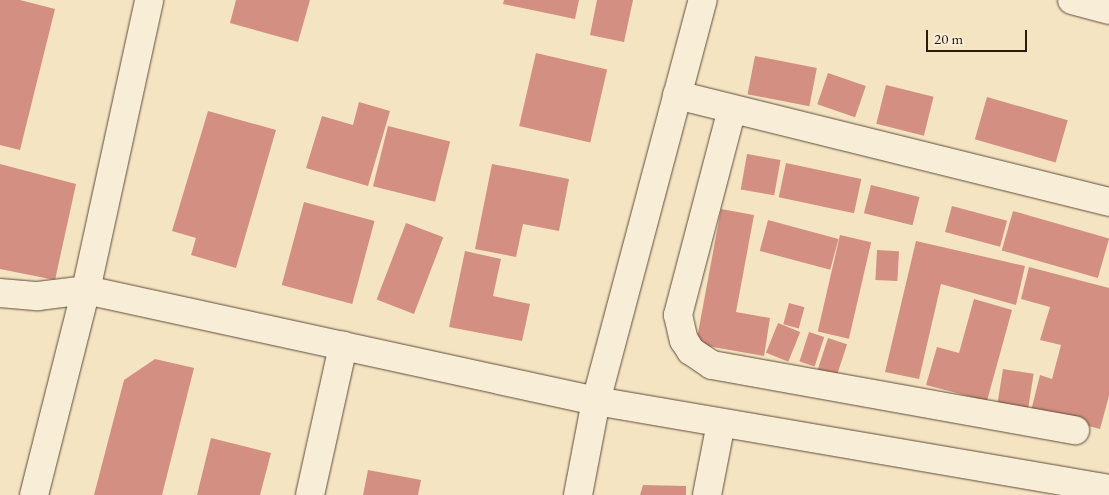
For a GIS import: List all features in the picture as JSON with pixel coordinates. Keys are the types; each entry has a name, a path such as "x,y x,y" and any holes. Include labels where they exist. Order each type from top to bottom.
{"street":[{"path":"34,495 86,290 148,0"},
{"path":"578,495 596,401 703,0"},
{"path":"1072,0 1109,10"},
{"path":"677,95 1109,202"},
{"path":"732,109 678,315 684,340 691,351 712,365 1075,430"},
{"path":"0,293 38,296 86,290 596,401 721,423 1020,485 1109,489"},
{"path":"310,495 343,346"},
{"path":"707,495 721,423"}],"building":[{"path":"0,0 20,0 55,9 20,150 0,145"},
{"path":"236,0 310,0 298,42 230,23"},
{"path":"504,0 579,0 575,19 503,4"},
{"path":"597,0 633,0 624,42 590,35"},
{"path":"536,53 607,69 590,142 519,126"},
{"path":"755,56 817,68 809,106 748,94"},
{"path":"828,73 866,86 855,117 817,104"},
{"path":"886,85 934,97 924,136 876,124"},
{"path":"987,97 1068,120 1056,162 975,139"},
{"path":"359,102 390,111 368,186 306,168 322,116 353,125"},
{"path":"208,111 276,130 236,268 191,255 196,238 172,231"},
{"path":"388,126 450,141 435,202 373,186"},
{"path":"747,154 780,160 774,195 741,189"},
{"path":"786,163 861,179 854,213 779,197"},
{"path":"0,164 76,184 55,280 0,269"},
{"path":"492,164 569,179 559,231 523,224 516,257 475,249"},
{"path":"871,185 920,197 912,225 864,213"},
{"path":"304,202 375,221 352,304 282,285"},
{"path":"952,206 1007,221 1000,247 945,232"},
{"path":"721,209 754,215 736,312 770,318 764,356 696,344"},
{"path":"1013,211 1109,239 1098,278 1002,250"},
{"path":"768,220 839,239 830,270 760,251"},
{"path":"406,223 443,237 414,314 377,300"},
{"path":"840,235 871,242 849,339 818,331"},
{"path":"916,241 1025,266 1016,305 941,284 919,379 885,372"},
{"path":"877,250 899,251 897,281 875,280"},
{"path":"465,251 501,259 493,296 530,304 522,341 449,327"},
{"path":"1029,267 1109,288 1109,396 1100,429 1031,411 1040,375 1052,379 1061,345 1040,340 1050,307 1021,299"},
{"path":"974,299 1012,310 987,401 926,385 937,347 959,353"},
{"path":"789,303 804,307 799,328 783,324"},
{"path":"778,323 800,332 788,362 766,353"},
{"path":"809,332 824,337 815,366 799,361"},
{"path":"828,338 847,344 837,376 818,369"},
{"path":"155,359 194,368 162,495 94,495 124,380"},
{"path":"1003,369 1034,374 1028,407 998,403"},
{"path":"211,438 271,453 260,495 197,495"},
{"path":"368,470 421,480 418,495 363,495"},
{"path":"643,485 686,486 686,495 640,495"}]}
